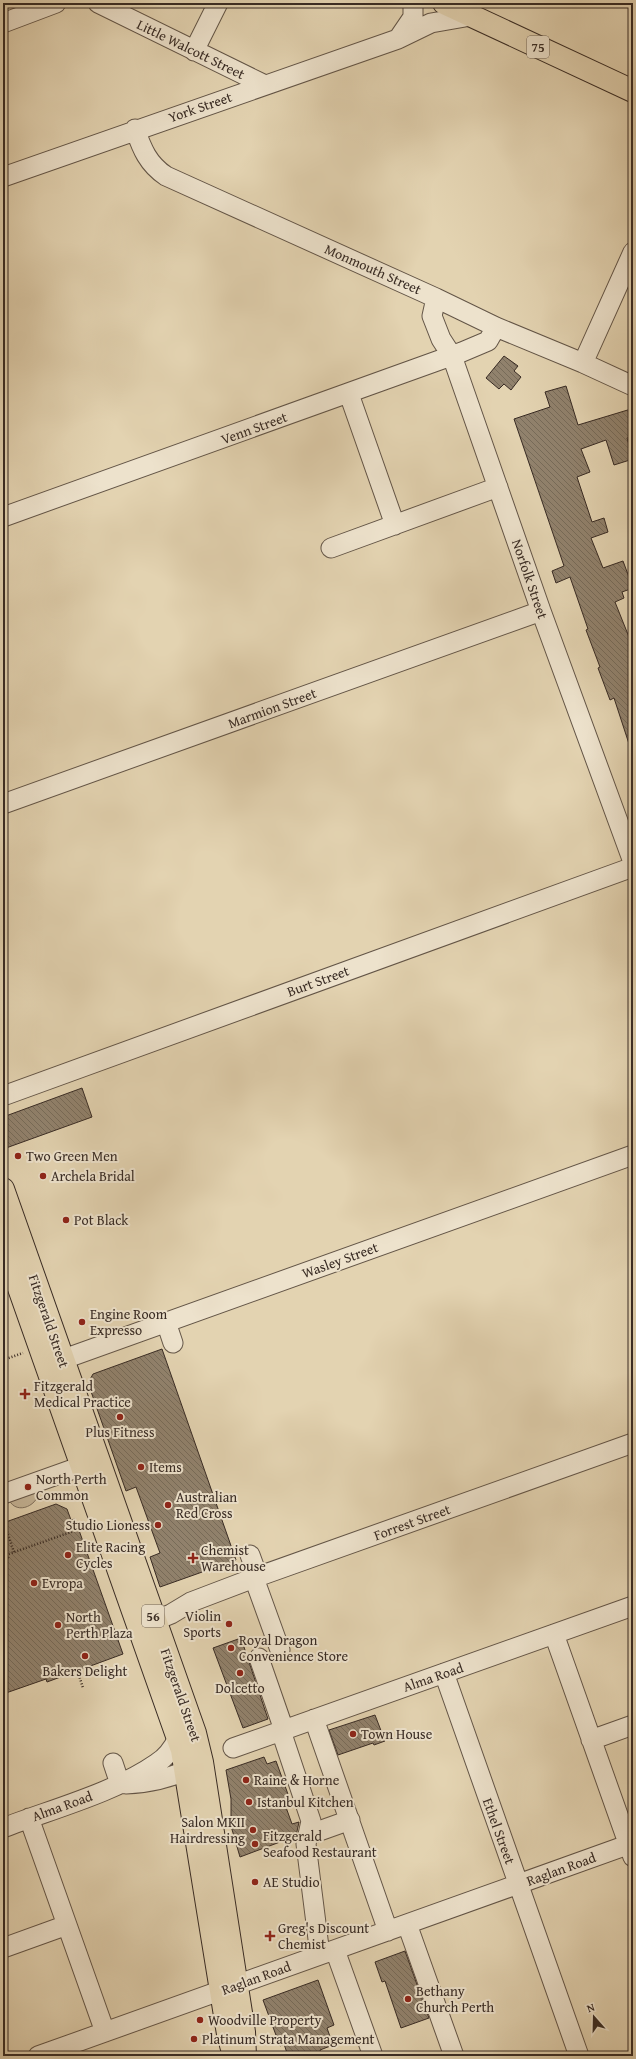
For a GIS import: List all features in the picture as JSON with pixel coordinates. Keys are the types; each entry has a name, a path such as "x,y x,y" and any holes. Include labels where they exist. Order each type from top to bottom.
{"main road":[{"name":"75","path":"444,3 633,92"},
{"name":"Fitzgerald Street","path":"3,1189 7,1213 8,1238 55,1363 144,1617 178,1738 194,1767"},
{"name":"Fitzgerald Street","path":"55,1363 82,1466 144,1617 195,1733 194,1767 228,1988 228,2034 234,2056"},
{"name":"Fitzgerald Street","path":"228,1988 244,2032 245,2056"}],"street":[{"path":"3,23 56,3"},
{"name":"Little Walcott Street","path":"98,3 263,84"},
{"path":"194,51 218,3"},
{"path":"398,39 413,17 413,3"},
{"name":"York Street","path":"3,177 263,84 398,39 431,23 471,16"},
{"name":"Monmouth Street","path":"135,129 149,161 157,170 166,176 436,298 496,327 583,363 633,386"},
{"path":"583,363 633,252"},
{"name":"Norfolk Street","path":"436,298 432,316 441,339 452,356 541,612 633,862"},
{"name":"Venn Street","path":"3,517 452,356 488,341 496,327"},
{"path":"349,394 395,525"},
{"path":"331,548 498,487"},
{"name":"Marmion Street","path":"3,804 541,612"},
{"name":"Burt Street","path":"3,1096 633,867"},
{"name":"Wasley Street","path":"55,1363 633,1155"},
{"path":"166,1322 173,1343"},
{"name":"Forrest Street","path":"144,1617 167,1603 191,1602 256,1577 633,1443"},
{"path":"3,1494 82,1466"},
{"path":"250,1555 280,1650"},
{"name":"Alma Road","path":"233,1748 633,1606"},
{"path":"554,1634 631,1848"},
{"path":"259,1658 311,1822 306,1844 328,1953 360,2011 368,2047"},
{"name":"Ethel Street","path":"444,1673 579,2056"},
{"path":"314,1719 388,1931"},
{"path":"591,1740 633,1724"},
{"name":"Alma Road","path":"3,1828 120,1784 158,1763 172,1749 178,1738"},
{"path":"113,1763 120,1784"},
{"name":"Alma Road","path":"120,1784 151,1782 194,1767"},
{"path":"29,1818 105,2032"},
{"path":"308,1835 350,1820"},
{"name":"Raglan Road","path":"38,2056 75,2050 105,2032 518,1884 631,1848"},
{"path":"407,1924 454,2056"},
{"path":"3,1948 67,1925"}],"path":[{"path":"3,1360 29,1351"},
{"path":"3,1520 14,1552"},
{"path":"6,1556 91,1525"},
{"path":"3,1550 9,1558"},
{"path":"77,1669 83,1688"},
{"path":"322,2056 336,2053"}],"shaded area":[{"path":"39,1489 36,1500 32,1504 22,1508 13,1505 9,1500"}],"building":[{"path":"504,356 518,366 514,371 521,377 511,390 504,384 499,389 486,378"},
{"path":"566,386 578,425 631,409 633,415 633,436 627,438 633,459 614,465 606,440 581,449 590,472 577,477 592,522 604,518 608,532 591,538 603,568 623,561 633,588 622,592 624,598 615,602 633,647 633,750 631,750 614,698 610,700 598,668 600,667 586,630 588,629 570,577 556,583 552,571 564,566 514,419 550,407 545,392"},
{"path":"82,1088 92,1117 6,1148 3,1140 3,1117"},
{"path":"162,1349 236,1560 160,1587 150,1557 160,1553 136,1487 126,1491 88,1383 93,1374"},
{"name":"North Perth Plaza","path":"56,1504 67,1509 71,1520 75,1519 123,1654 47,1682 46,1679 3,1694 3,1523"},
{"path":"241,1638 268,1719 243,1728 213,1648"},
{"name":"Town House","path":"375,1715 385,1741 374,1745 373,1743 338,1755 329,1730"},
{"path":"264,1757 267,1764 276,1761 289,1797 283,1799 292,1824 299,1822 296,1836 240,1857 231,1826 231,1799 226,1770"},
{"name":"Bethany Church Perth","path":"405,1951 429,2018 401,2028 385,1981 382,1982 375,1962"},
{"path":"318,1980 334,2025 327,2028 333,2045 320,2050 322,2056 288,2056 284,2044 280,2046 263,2000"}],"place":[{"name":"Two Green Men","path":"18,1156"},
{"name":"Archela Bridal","path":"43,1176"},
{"name":"Pot Black","path":"66,1220"},
{"name":"Engine Room Expresso","path":"82,1322"},
{"name":"Fitzgerald Medical Practice","path":"25,1394"},
{"name":"Plus Fitness","path":"120,1417"},
{"name":"Items","path":"141,1467"},
{"name":"North Perth Common","path":"28,1487"},
{"name":"Australian Red Cross","path":"168,1505"},
{"name":"Studio Lioness","path":"158,1525"},
{"name":"Elite Racing Cycles","path":"68,1555"},
{"name":"Chemist Warehouse","path":"193,1558"},
{"name":"Evropa","path":"34,1583"},
{"name":"Violin Sports","path":"229,1624"},
{"name":"North Perth Plaza","path":"58,1625"},
{"name":"Royal Dragon Convenience Store","path":"231,1648"},
{"name":"Bakers Delight","path":"85,1656"},
{"name":"Dolcetto","path":"240,1673"},
{"name":"Town House","path":"353,1734"},
{"name":"Raine & Horne","path":"246,1780"},
{"name":"Istanbul Kitchen","path":"249,1802"},
{"name":"Salon MKII Hairdressing","path":"253,1830"},
{"name":"Fitzgerald Seafood Restaurant","path":"255,1844"},
{"name":"AE Studio","path":"255,1882"},
{"name":"Greg's Discount Chemist","path":"270,1936"},
{"name":"Bethany Church Perth","path":"408,1999"},
{"name":"Woodville Property","path":"200,2020"},
{"name":"Platinum Strata Management","path":"194,2039"}]}
